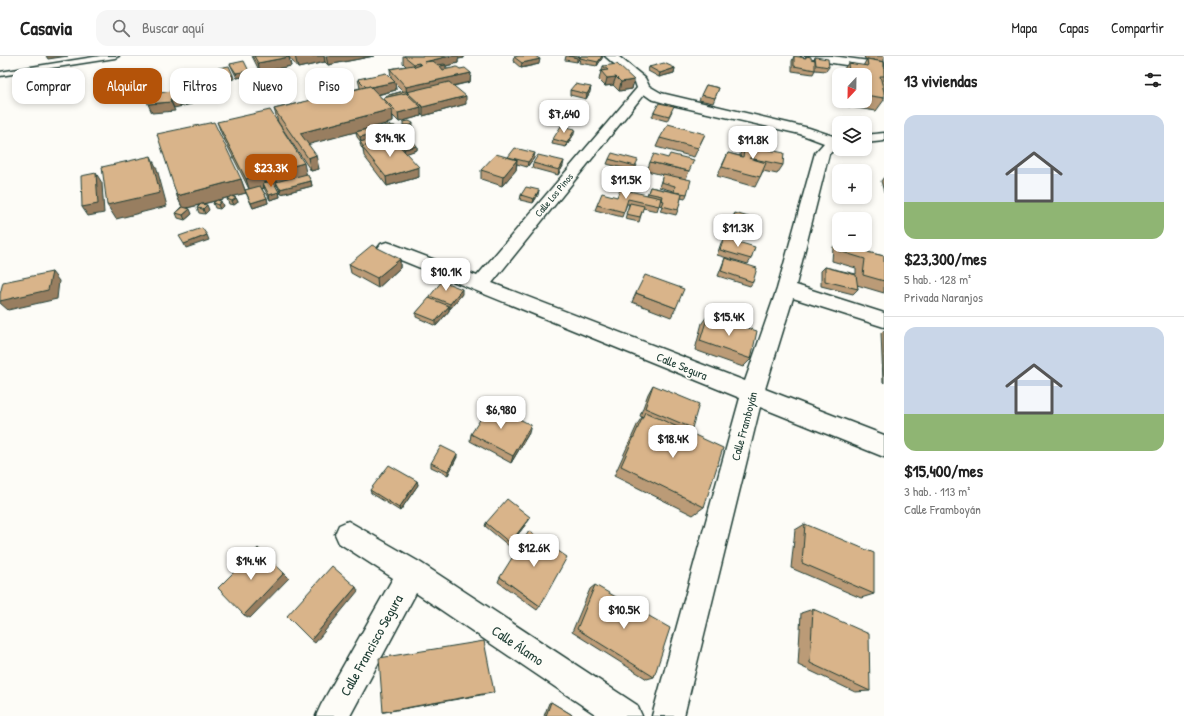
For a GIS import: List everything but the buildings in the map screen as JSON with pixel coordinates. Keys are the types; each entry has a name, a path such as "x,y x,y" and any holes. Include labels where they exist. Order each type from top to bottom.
{"street":[{"path":"611,56 641,81 643,88 656,96 804,131 832,141"},
{"path":"807,56 884,67"},
{"name":"Calle Los Pinos","path":"480,285 643,88"},
{"path":"872,138 884,137"},
{"name":"Calle Framboyán","path":"668,716 752,394 786,289 822,154 832,145"},
{"name":"Calle Segura","path":"387,248 884,446"},
{"path":"786,289 884,320"},
{"name":"Calle Álamo","path":"348,534 411,573 626,716"},
{"name":"Calle Francisco Segura","path":"332,716 411,573"}],"lane":[{"path":"0,74 115,56"}]}
